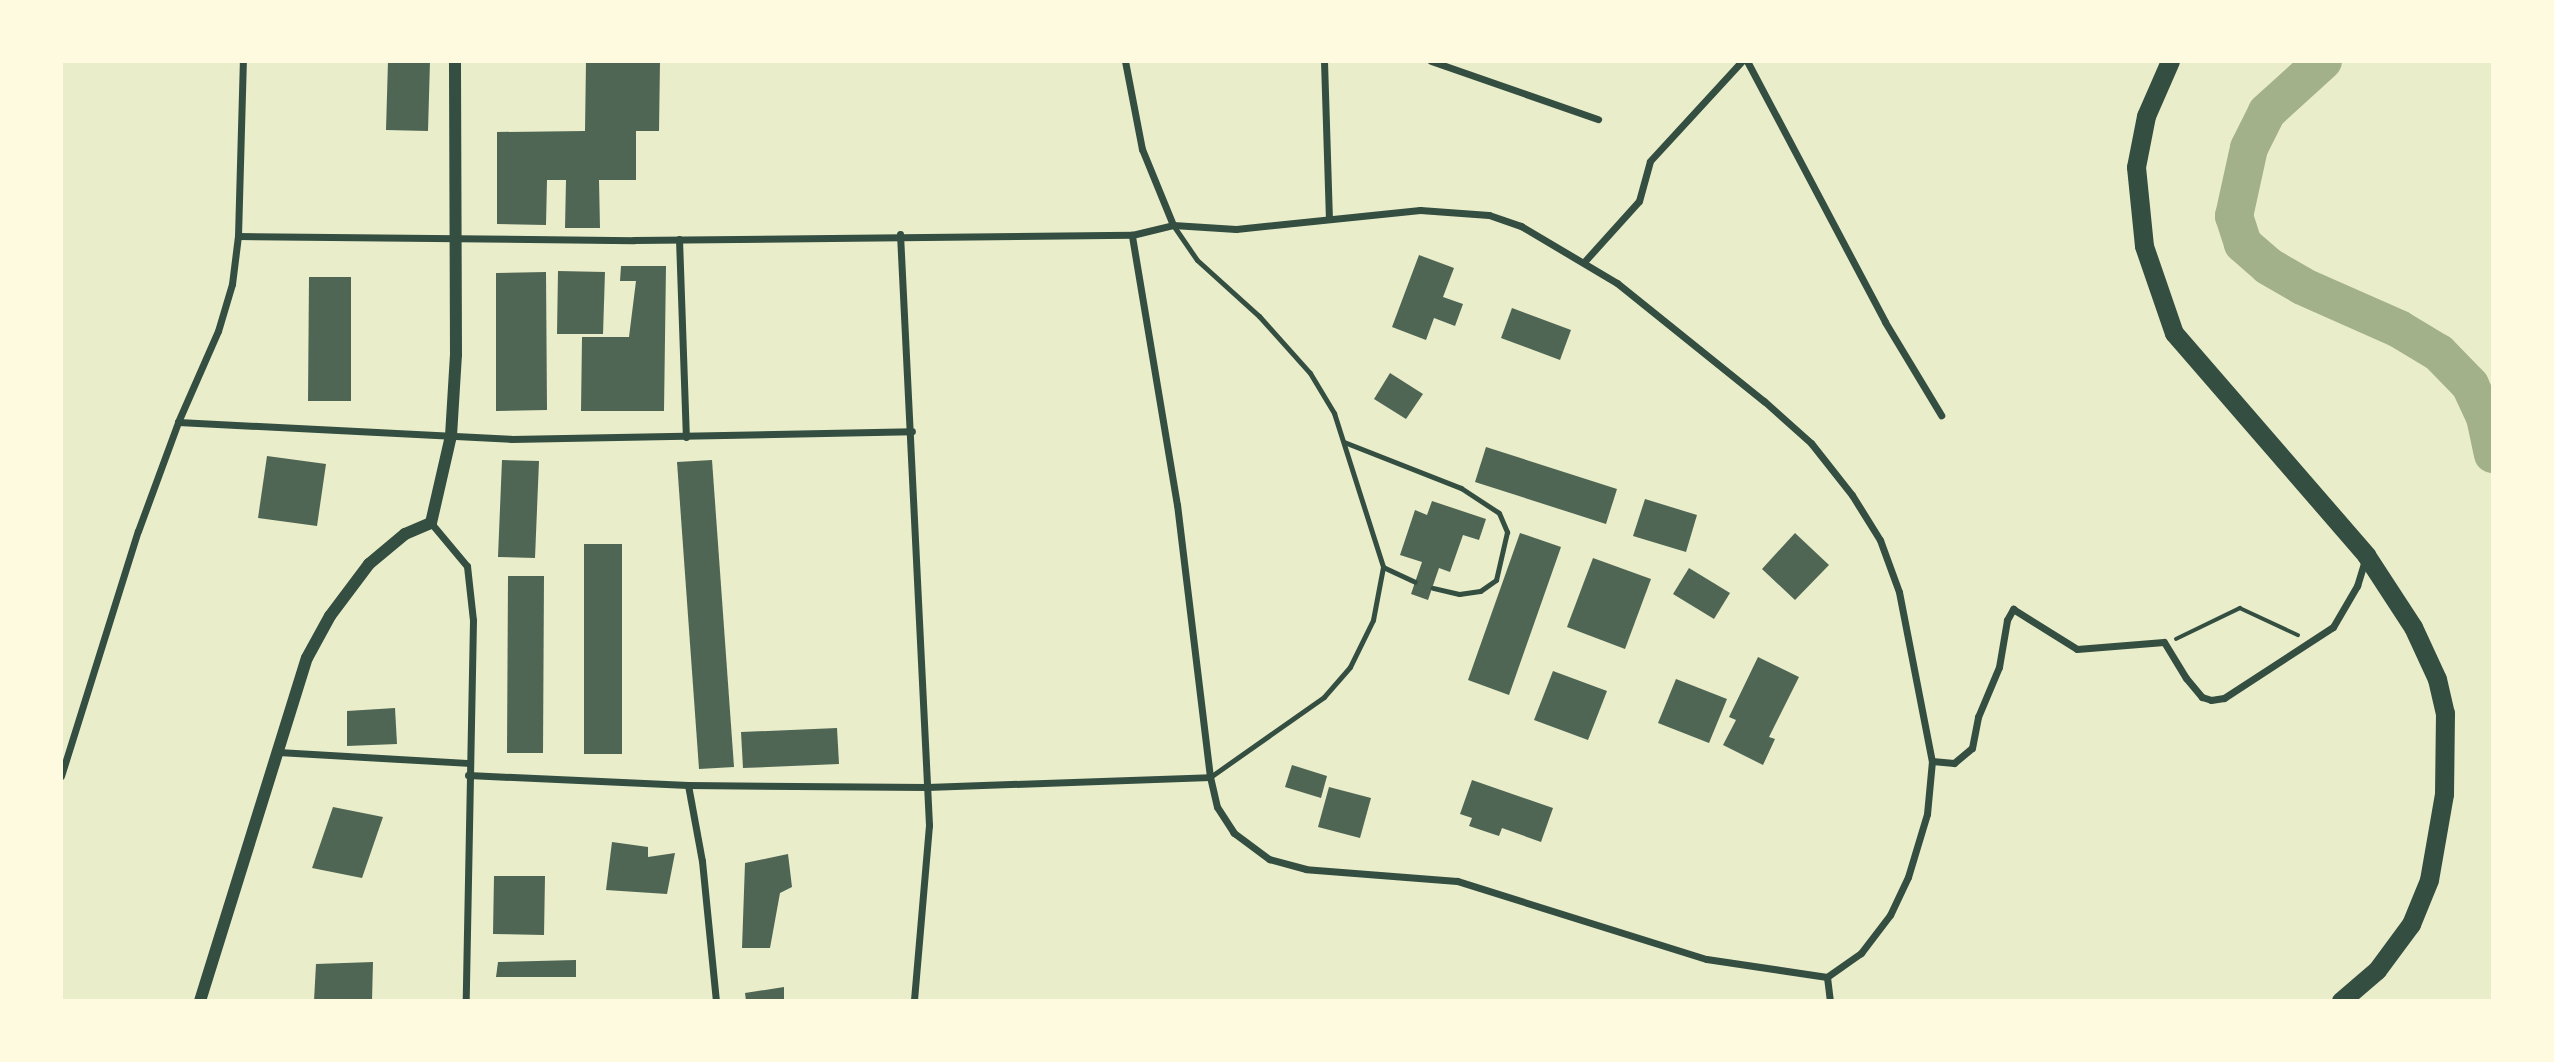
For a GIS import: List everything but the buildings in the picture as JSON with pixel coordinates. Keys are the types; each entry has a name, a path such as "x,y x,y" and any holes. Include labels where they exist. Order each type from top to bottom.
{"highway":[{"path":"2170,61 2146,116 2136,167 2144,246 2174,333 2366,555 2413,627 2437,679 2445,713 2446,771 2440,837 2411,924 2377,970 2341,1001"}],"street":[{"path":"61,776 138,531 178,422 218,331 232,284 238,236 243,61"},
{"path":"431,523 450,436 456,355 455,61"},
{"path":"1125,61 1142,149 1173,225"},
{"path":"1324,61 1329,219"},
{"path":"1431,61 1598,119"},
{"path":"1584,262 1639,201 1650,161 1744,61 1885,322 1941,415"},
{"path":"238,236 679,239 900,234 1132,235 1173,225 1236,229 1420,210 1489,215 1539,235 1616,283 1764,401 1811,443 1852,495 1880,540 1899,592 1932,761 1919,844 1890,915 1861,953 1827,977 1706,959 1457,881 1306,869 1269,859 1234,833 1217,807 1209,777 1177,505 1132,235"},
{"path":"900,234 912,431 928,850 914,1001"},
{"path":"679,239 686,437"},
{"path":"178,422 450,436 686,437 912,431"},
{"path":"200,1001 307,658 330,616 369,564 405,534 431,523"},
{"path":"431,523 467,566 474,620 467,763 466,1001"},
{"path":"1932,761 1954,763 1972,748 1979,717 2000,667 2007,620 2013,609 2077,649 2164,642 2186,678 2202,697 2211,700 2224,698 2312,641 2343,615 2366,555"},
{"path":"278,752 467,763"},
{"path":"468,775 688,785 926,787 1209,777"},
{"path":"688,785 702,861 716,1001"},
{"path":"1827,977 1830,1001"}],"lane":[{"path":"1173,225 1197,260 1259,316 1310,373 1334,413 1383,567 1373,620 1350,667 1315,704 1209,777"},
{"path":"1344,442 1461,488 1499,513 1507,531 1496,580 1479,591 1459,594 1433,588"},
{"path":"1383,567 1415,582"}],"path":[{"path":"2164,642 2240,608 2312,641"}],"waterway":[{"path":"2323,61 2267,112 2249,148 2234,216 2243,244 2268,266 2302,286 2399,329 2439,353 2470,385 2485,417 2493,454"}]}
